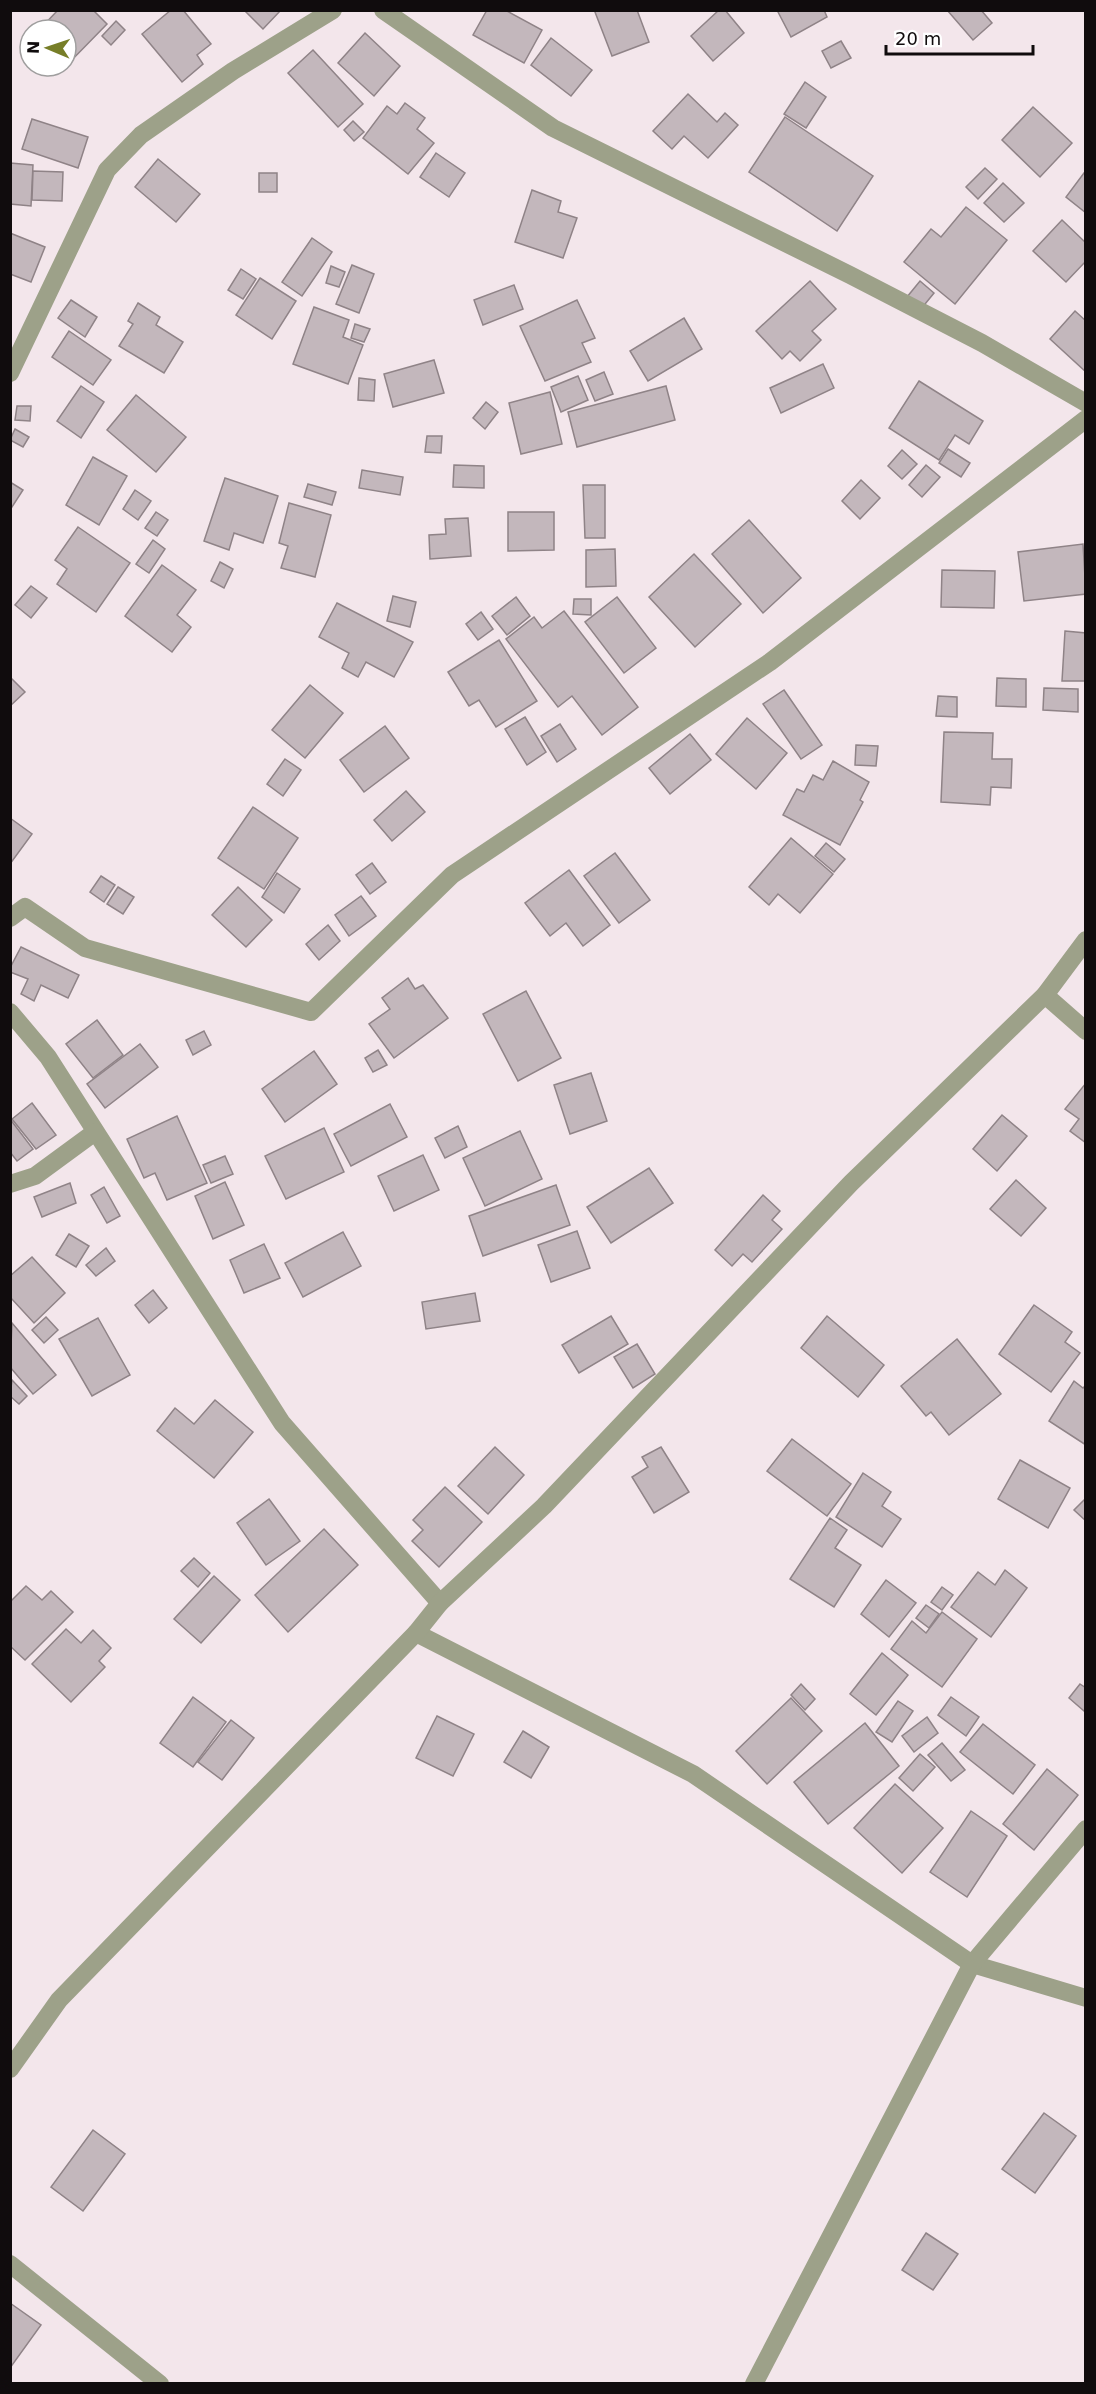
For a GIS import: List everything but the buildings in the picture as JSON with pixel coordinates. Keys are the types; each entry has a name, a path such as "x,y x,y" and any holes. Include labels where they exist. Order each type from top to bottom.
{"street":[{"path":"10,373 108,170 141,135 233,71 333,10"},
{"path":"383,10 553,128 849,274 982,343 1086,403"},
{"path":"10,918 25,907 85,948 311,1012 452,875 770,662 1086,419"},
{"path":"10,2069 59,2000 416,1633 440,1603 544,1506 851,1183 1045,995 1086,940"},
{"path":"1045,995 1086,1031"},
{"path":"10,1012 48,1057 282,1424 440,1603"},
{"path":"10,1185 35,1176 95,1132"},
{"path":"416,1633 693,1774 972,1964 1086,1998"},
{"path":"754,2384 972,1964 1086,1829"},
{"path":"10,2264 160,2384"}]}
